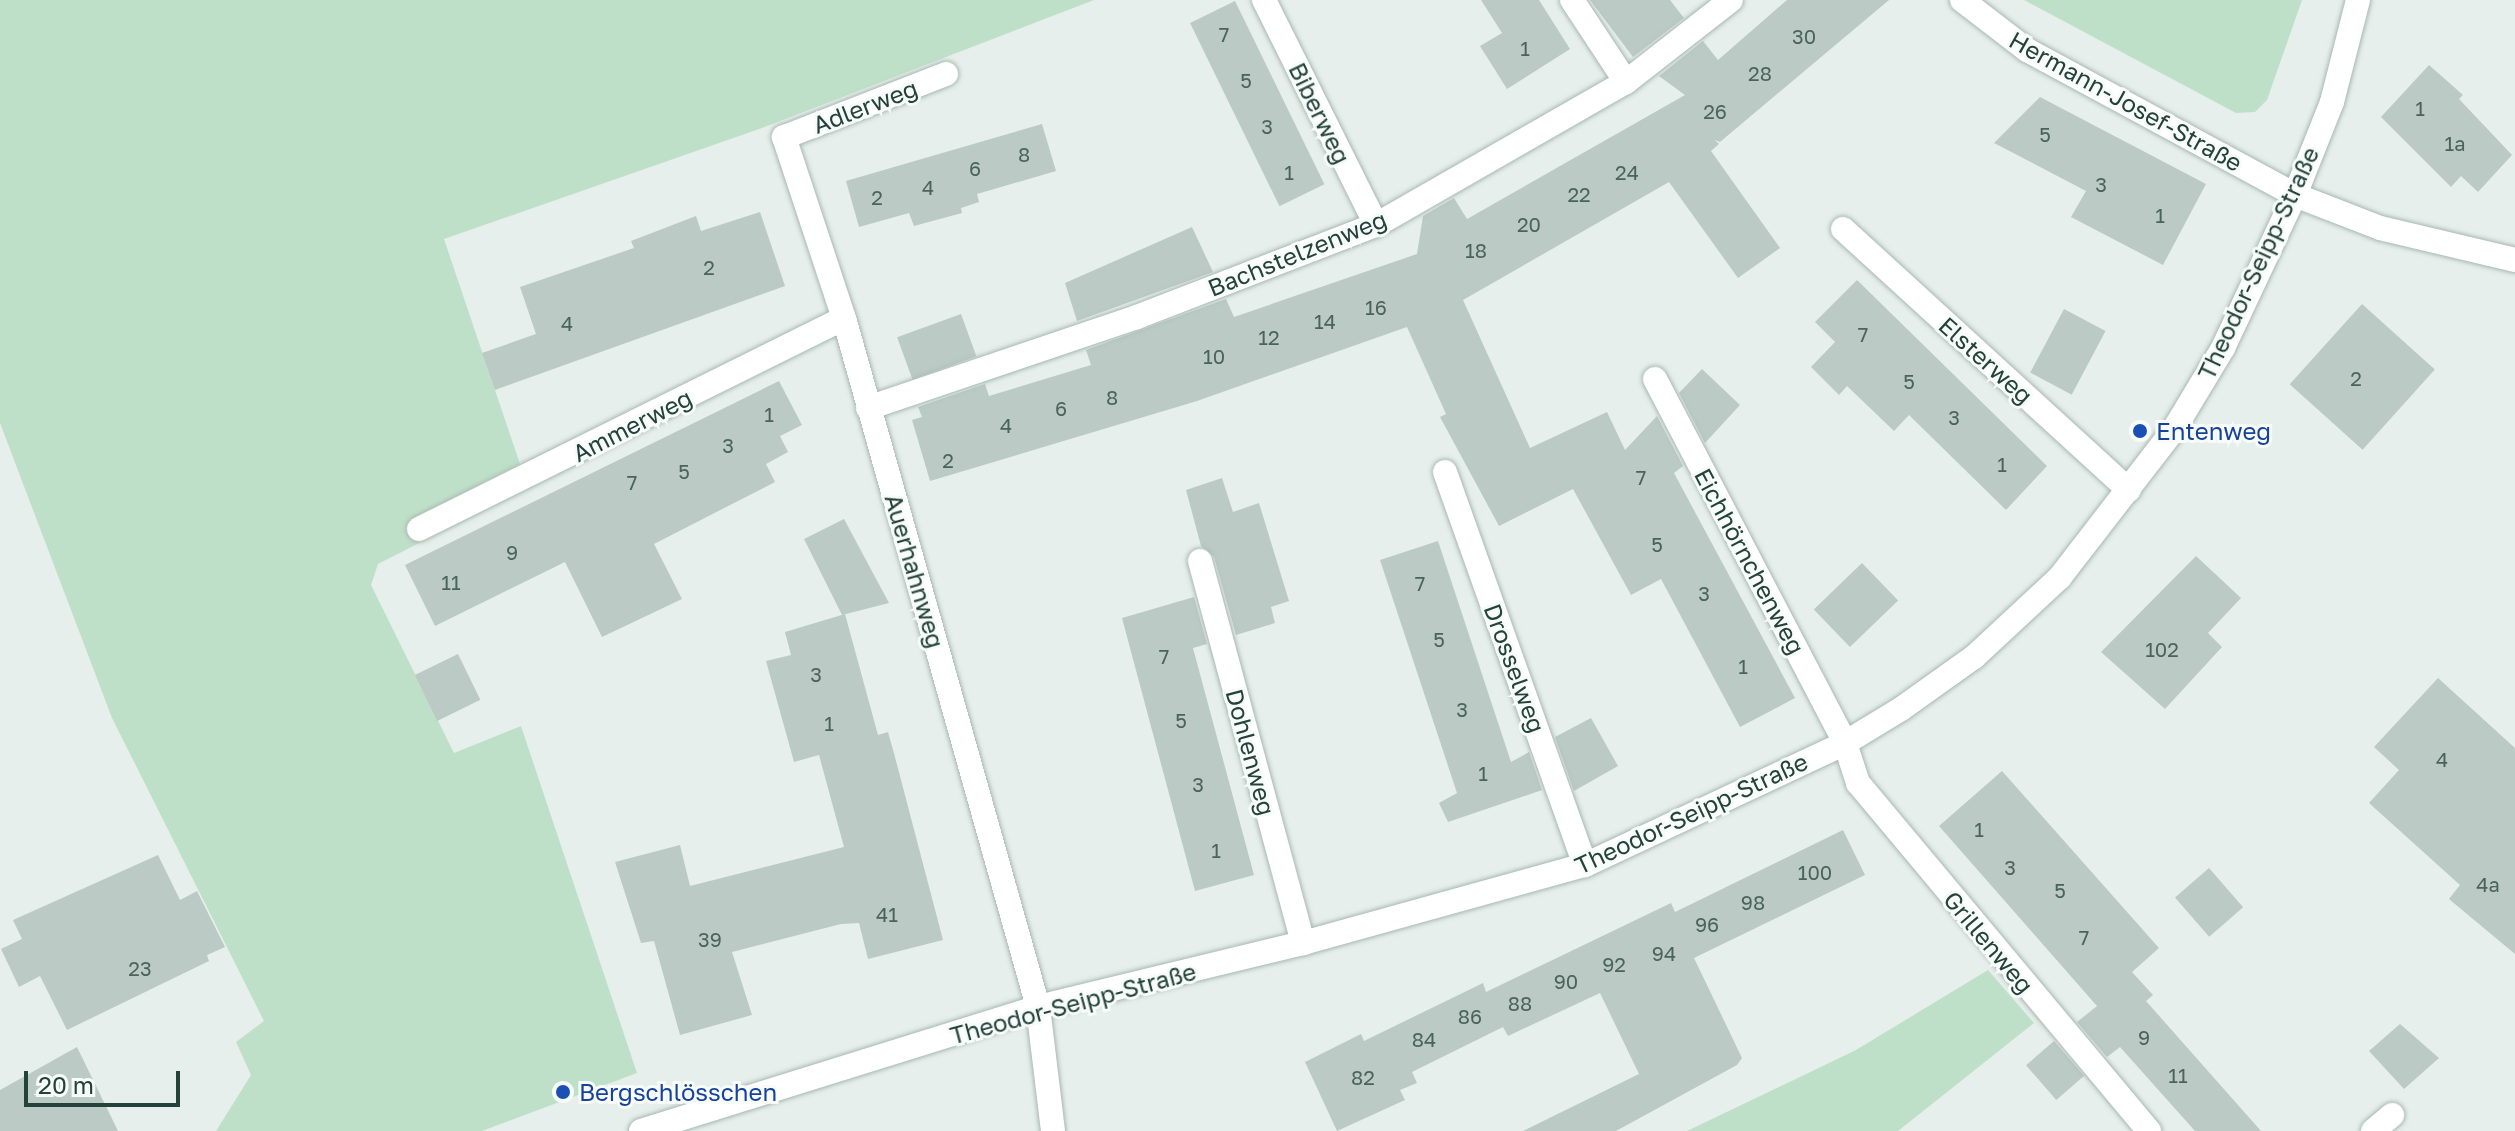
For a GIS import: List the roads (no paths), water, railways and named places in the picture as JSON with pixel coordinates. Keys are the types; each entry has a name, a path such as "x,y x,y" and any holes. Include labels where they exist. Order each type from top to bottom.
{"street":[{"name":"Biberweg","path":"1264,0 1376,225"},
{"path":"1572,0 1626,82"},
{"name":"Bachstelzenweg","path":"868,408 1137,317 1376,225 1626,82 1731,0"},
{"name":"Hermann-Josef-Straße","path":"1962,0 2027,50 2295,195"},
{"name":"Theodor-Seipp-Straße","path":"641,1131 1038,1007 1303,943 1585,865 1845,743 1974,657 2060,577 2173,431 2223,348 2295,195 2332,102 2358,0"},
{"name":"Adlerweg","path":"784,137 946,74"},
{"name":"Auerhahnweg","path":"784,137 844,318 1038,1007 1053,1131"},
{"path":"2295,195 2380,228 2515,260"},
{"name":"Elsterweg","path":"1843,229 2129,490"},
{"name":"Ammerweg","path":"419,529 844,318"},
{"name":"Eichhörnchenweg","path":"1655,379 1845,743"},
{"name":"Drosselweg","path":"1445,472 1585,865"},
{"name":"Dohlenweg","path":"1200,561 1303,943"},
{"name":"Grillenweg","path":"1845,743 1858,783 2149,1131"},
{"path":"2373,1131 2392,1115"}],"place":[{"name":"Entenweg","path":"2140,431"},
{"name":"Bergschlösschen","path":"563,1092"}]}
